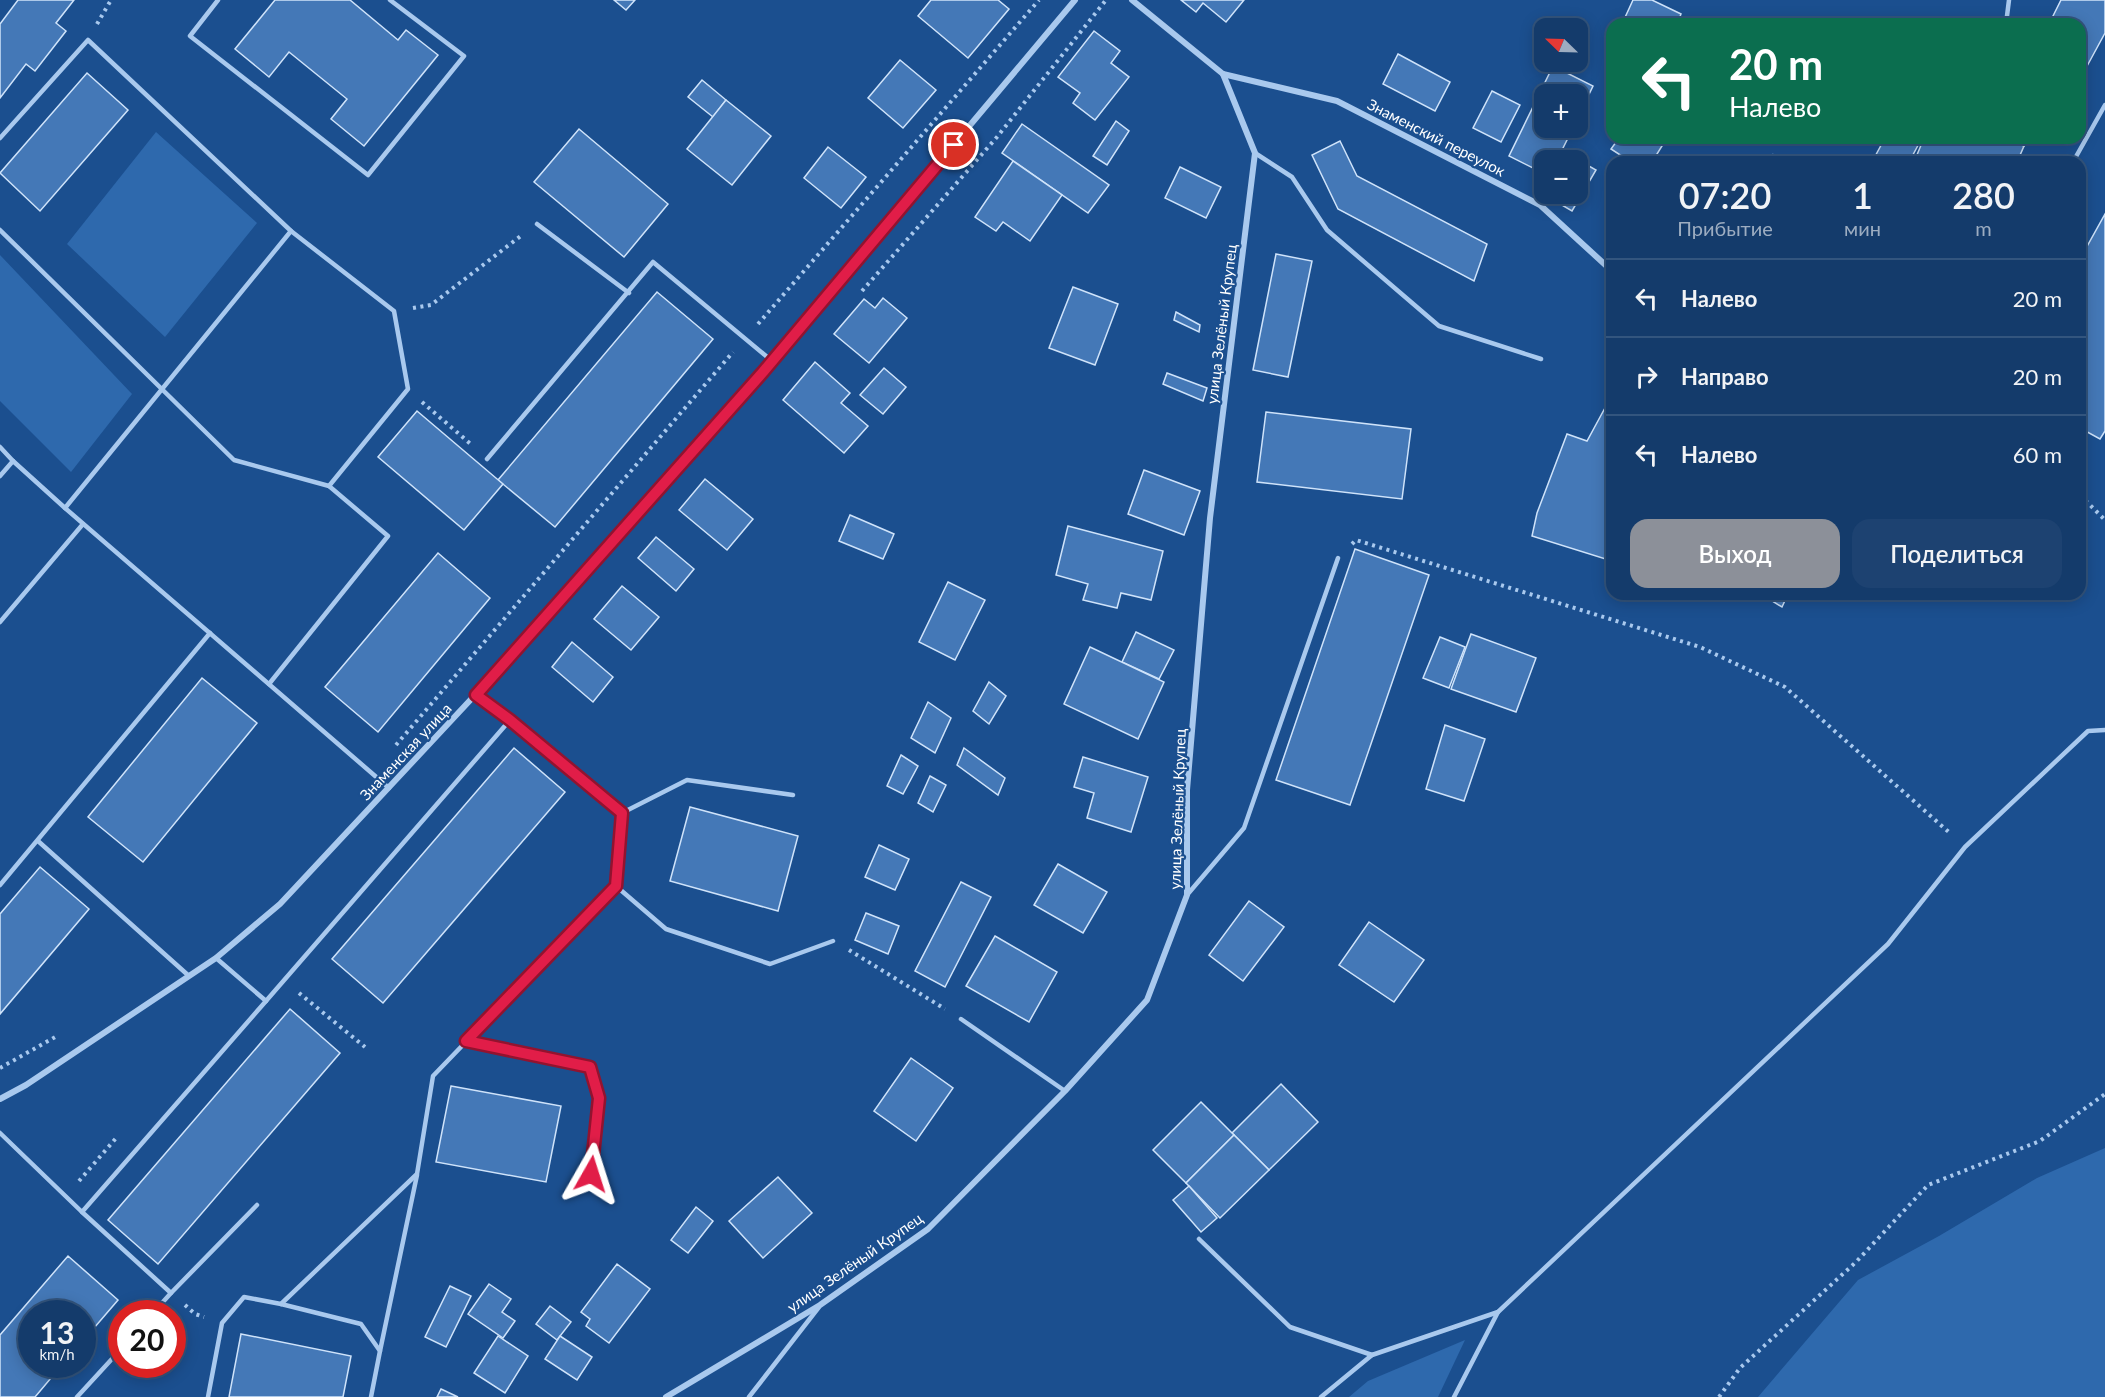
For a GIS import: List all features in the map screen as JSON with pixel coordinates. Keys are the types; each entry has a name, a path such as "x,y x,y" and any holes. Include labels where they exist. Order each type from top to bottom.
{"street":[{"name":"Знаменская улица","path":"0,1099 26,1085 216,958 280,904 476,695 772,361 1075,0"},
{"name":"улица Зелёный Крупец","path":"666,1397 820,1305 928,1229 1065,1091 1147,1000 1187,895 1187,790 1210,518 1256,153 1223,74 1132,0"},
{"name":"Знаменский переулок","path":"1223,74 1337,101 1540,205 1606,266"}],"lane":[{"path":"218,0 190,36 368,175 464,56 390,0"},
{"path":"2006,18 2008,0"},
{"path":"0,138 88,40 291,231 394,311 408,389 329,486"},
{"path":"2086,139 2105,105"},
{"path":"1256,153 1292,177 1327,230 1440,326 1541,359"},
{"path":"537,224 629,293"},
{"path":"0,230 234,460 329,486 388,536 269,684"},
{"path":"65,508 291,231"},
{"path":"487,459 653,262 772,361"},
{"path":"0,447 83,524 389,788"},
{"path":"0,476 13,461"},
{"path":"0,622 83,524"},
{"path":"1187,895 1244,828 1338,558"},
{"path":"0,885 210,633"},
{"path":"476,695 510,720 622,813"},
{"path":"82,1212 510,720"},
{"path":"1454,1397 1498,1312 1888,944 1965,847 2088,731 2105,730"},
{"path":"622,813 687,780 793,795"},
{"path":"371,1397 417,1174 433,1076 616,886 622,813"},
{"path":"38,841 189,976"},
{"path":"616,886 666,929 770,964 833,941"},
{"path":"216,958 266,1001"},
{"path":"961,1019 1065,1091"},
{"path":"466,1041 590,1067 599,1098 591,1174"},
{"path":"0,1133 171,1293"},
{"path":"281,1304 417,1174"},
{"path":"165,1300 257,1204"},
{"path":"1199,1239 1290,1327 1372,1355"},
{"path":"208,1397 222,1323 244,1297 361,1324 380,1352"},
{"path":"750,1397 820,1305"},
{"path":"1321,1397 1372,1355 1498,1312"},
{"path":"78,1397 108,1364"}],"path":[{"path":"88,40 111,0"},
{"path":"372,774 1039,0"},
{"path":"394,311 431,305 537,224"},
{"path":"408,389 487,459"},
{"path":"2086,501 2105,520"},
{"path":"1338,558 1356,540 1700,647 1785,687 1965,847"},
{"path":"833,941 961,1019"},
{"path":"284,981 365,1047"},
{"path":"0,1068 59,1035"},
{"path":"1719,1397 1740,1368 1856,1262 1928,1185 2040,1141 2103,1097"},
{"path":"171,1293 195,1314 222,1323"}],"shaded area":[{"path":"156,132 257,223 165,337 67,244"},
{"path":"0,255 132,394 71,472 0,401"},
{"path":"2105,1148 2105,1397 1758,1397 1858,1280 1939,1236 2037,1178"},
{"path":"1465,1340 1438,1397 1349,1397 1368,1381"}],"building":[{"path":"18,0 74,0 56,23 66,31 35,71 26,64 0,98 0,24"},
{"path":"275,0 350,0 398,40 406,30 438,55 364,146 331,119 347,99 289,52 269,77 235,49"},
{"path":"614,0 635,0 626,10"},
{"path":"931,0 998,0 1009,9 968,58 918,16"},
{"path":"1181,0 1244,0 1226,22 1203,3 1196,12"},
{"path":"1633,0 1652,0 1681,14 1680,18 1625,18"},
{"path":"2061,0 2105,0 2105,33 2086,68 2086,18 2052,18"},
{"path":"1094,31 1120,51 1111,63 1129,77 1095,120 1073,103 1080,93 1058,77"},
{"path":"1398,54 1450,82 1435,111 1383,84"},
{"path":"900,60 936,90 903,128 868,98"},
{"path":"1550,72 1565,72 1593,86 1588,96 1588,84 1544,84"},
{"path":"87,73 128,110 40,211 0,173"},
{"path":"702,80 726,100 713,117 688,97"},
{"path":"1492,91 1520,105 1501,142 1473,128"},
{"path":"726,100 771,136 732,185 687,149"},
{"path":"1534,105 1534,138 1568,138 1562,150 1534,150 1534,168 1509,156"},
{"path":"1116,121 1129,131 1107,165 1093,156"},
{"path":"1022,124 1109,185 1088,213 1002,153"},
{"path":"579,129 668,204 624,257 534,182"},
{"path":"1340,141 1357,176 1487,244 1474,281 1338,209 1312,155"},
{"path":"1615,144 1663,144 1656,156 1622,156 1611,149"},
{"path":"1882,144 1919,144 1912,156 1875,156"},
{"path":"1922,144 2020,144 2024,146 2020,156 1916,156"},
{"path":"828,147 866,177 841,208 804,178"},
{"path":"1013,161 1062,195 1030,241 1003,222 996,231 975,217"},
{"path":"1588,165 1596,170 1588,184"},
{"path":"1180,167 1221,187 1206,218 1165,198"},
{"path":"1560,204 1576,204 1572,211"},
{"path":"2105,214 2105,431 2100,439 2086,431 2086,248"},
{"path":"1276,254 1312,261 1288,377 1253,370"},
{"path":"1073,287 1118,304 1095,365 1049,348"},
{"path":"657,292 713,339 555,527 498,480"},
{"path":"883,298 907,318 869,363 834,334 864,299 875,308"},
{"path":"1176,312 1200,325 1199,332 1174,320"},
{"path":"815,362 850,393 841,403 868,426 844,453 783,400"},
{"path":"884,368 906,387 883,414 860,395"},
{"path":"1167,373 1207,388 1203,401 1163,384"},
{"path":"1606,406 1606,559 1532,536 1537,513 1567,434 1587,441"},
{"path":"417,411 503,484 464,530 378,457"},
{"path":"1266,412 1411,429 1402,499 1257,482"},
{"path":"1144,470 1200,491 1184,535 1128,514"},
{"path":"705,479 753,519 727,550 679,510"},
{"path":"850,515 894,534 883,559 839,541"},
{"path":"1068,526 1163,551 1151,600 1121,593 1117,608 1083,600 1088,584 1056,575"},
{"path":"656,537 694,569 676,591 638,558"},
{"path":"1355,549 1429,575 1350,805 1276,780"},
{"path":"438,553 490,598 378,732 325,687"},
{"path":"948,582 985,600 955,660 919,642"},
{"path":"622,586 659,617 631,650 594,619"},
{"path":"1771,600 1785,600 1782,607"},
{"path":"1136,632 1174,650 1159,679 1122,662"},
{"path":"1471,634 1536,658 1516,712 1451,689"},
{"path":"1440,637 1465,647 1449,688 1423,678"},
{"path":"572,642 613,677 593,702 552,667"},
{"path":"1090,647 1164,682 1138,739 1064,704"},
{"path":"202,678 257,723 143,862 88,817"},
{"path":"989,682 1006,696 989,724 973,711"},
{"path":"928,702 951,718 935,753 911,738"},
{"path":"1445,725 1485,739 1464,801 1426,789"},
{"path":"514,748 565,792 383,1003 332,959"},
{"path":"964,748 1005,778 998,795 957,765"},
{"path":"901,755 918,766 903,794 887,786"},
{"path":"1083,757 1148,777 1131,832 1087,818 1094,793 1074,787"},
{"path":"930,776 946,785 933,812 918,803"},
{"path":"690,807 798,836 778,911 670,881"},
{"path":"879,845 909,859 895,890 865,877"},
{"path":"1058,864 1107,892 1083,933 1034,905"},
{"path":"40,867 89,909 0,1014 0,914"},
{"path":"961,882 991,897 945,987 915,971"},
{"path":"1249,901 1284,927 1243,981 1209,955"},
{"path":"866,913 899,926 888,954 855,940"},
{"path":"1369,922 1424,960 1394,1002 1339,965"},
{"path":"995,936 1057,972 1029,1022 966,986"},
{"path":"290,1009 340,1053 158,1264 108,1220"},
{"path":"911,1058 953,1088 916,1141 874,1111"},
{"path":"1281,1084 1318,1122 1269,1170 1232,1133"},
{"path":"451,1086 561,1106 546,1182 436,1162"},
{"path":"1201,1102 1234,1135 1186,1183 1153,1150"},
{"path":"1234,1135 1269,1170 1220,1218 1186,1183"},
{"path":"778,1177 812,1213 763,1258 729,1221"},
{"path":"1189,1186 1217,1218 1201,1232 1173,1200"},
{"path":"696,1207 713,1221 688,1253 671,1240"},
{"path":"68,1256 118,1300 108,1300 108,1312 96,1326 96,1300 30,1300"},
{"path":"617,1264 650,1289 609,1343 586,1326 590,1319 581,1312"},
{"path":"489,1284 511,1299 502,1312 515,1321 503,1338 468,1314"},
{"path":"450,1286 471,1296 446,1347 425,1337"},
{"path":"550,1306 571,1322 557,1340 536,1324"},
{"path":"18,1314 18,1378 51,1378 35,1397 0,1397 0,1335"},
{"path":"241,1334 351,1356 343,1397 229,1397"},
{"path":"498,1336 528,1356 505,1393 474,1373"},
{"path":"560,1336 592,1357 577,1380 545,1359"},
{"path":"441,1389 458,1397 437,1397"}],"route":[{"path":"591,1174 599,1098 590,1067 466,1041 616,886 622,813 510,720 476,695 763,372 954,145"}]}
